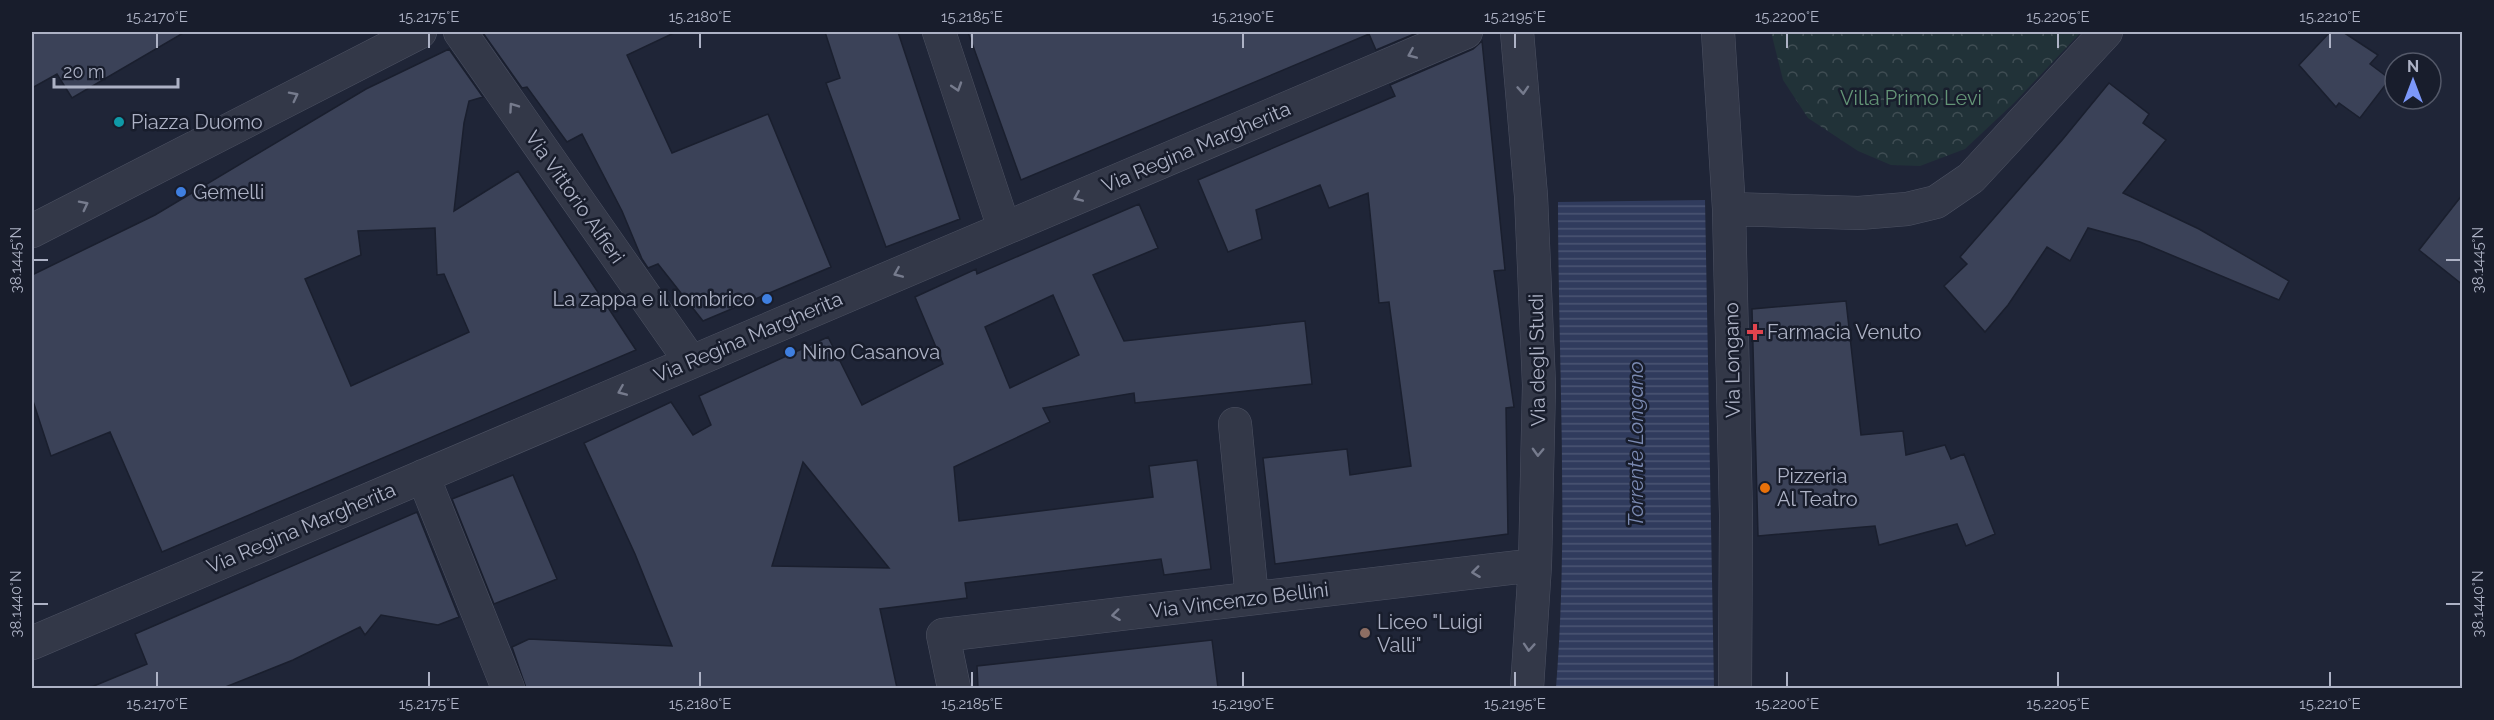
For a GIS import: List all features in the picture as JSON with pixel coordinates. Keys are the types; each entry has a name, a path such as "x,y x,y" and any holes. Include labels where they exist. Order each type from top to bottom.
{"street":[{"path":"32,231 420,32"},
{"name":"Via Vittorio Alfieri","path":"460,32 690,362"},
{"path":"939,32 1004,228"},
{"name":"Via Regina Margherita","path":"32,643 1466,32"},
{"name":"Via degli Studi","path":"1517,32 1531,196 1539,385 1534,565 1527,688"},
{"name":"Via Longano","path":"1718,32 1729,209 1736,514 1735,688"},
{"path":"1729,209 1859,213 1907,209 1936,202 1971,178 2106,32"},
{"path":"1235,424 1252,598"},
{"path":"423,476 507,688"},
{"name":"Via Vincenzo Bellini","path":"954,688 943,635 1534,565"}],"green space":[{"name":"Villa Primo Levi","path":"1771,32 2081,32 2014,103 1965,149 1920,166 1891,165 1858,151 1808,118 1783,80"}],"water":[{"name":"Torrente Longano","path":"1705,200 1714,688 1556,688 1562,566 1558,202"}],"building":[{"path":"32,32 185,32 72,98 57,74 32,88"},
{"path":"676,32 627,55 672,153 768,114 831,267 703,321 658,264 648,268 642,259 622,211 582,134 567,142 527,87 522,88 483,33"},
{"path":"825,32 898,32 960,219 886,247 826,83 840,78"},
{"path":"968,32 1419,32 1376,50 1369,34 1021,180"},
{"path":"2330,32 2343,32 2378,55 2370,64 2383,74 2383,88 2360,118 2339,103 2336,107 2299,65"},
{"path":"1482,41 1505,270 1494,271 1514,407 1506,408 1508,534 1275,564 1263,458 1347,449 1350,475 1411,466 1389,302 1379,303 1368,193 1329,208 1320,185 1256,210 1262,239 1228,252 1198,180 1395,96 1390,85 1473,49"},
{"path":"449,49 483,97 469,101 464,123 454,211 518,171 636,350 162,552 110,432 51,456 32,398 32,275 155,215 366,89","holes":["435,228 437,275 444,274 469,332 351,386 305,279 361,255 358,231"]},
{"path":"2109,83 2149,114 2143,123 2166,140 2123,193 2199,229 2289,281 2279,300 2140,242 2088,228 2070,261 2047,247 2008,305 1985,332 1944,286 1967,264 1960,257"},
{"path":"2463,194 2463,285 2419,250"},
{"path":"1139,204 1158,248 1093,275 1124,341 1305,321 1312,384 1135,403 1134,393 1043,408 1050,422 954,467 959,521 1153,497 1149,466 1197,460 1211,569 1164,575 1161,559 965,583 967,598 880,609 897,688 526,688 512,647 529,639 672,646 635,554 584,443 671,402 693,435 711,425 699,396 828,337 862,405 943,364 915,297 976,269 977,274","holes":["1053,295 1079,355 1010,388 985,327","803,462 889,568 772,566"]},
{"path":"1846,301 1861,435 1903,431 1906,455 1945,445 1951,459 1964,454 1995,534 1966,546 1957,524 1879,545 1875,526 1758,536 1752,309"},
{"path":"513,475 557,579 494,604 452,499"},
{"path":"417,512 459,617 438,625 381,615 365,635 360,627 293,660 223,688 89,688 147,664 135,634"},
{"path":"1212,640 1218,688 978,688 977,666"}],"place":[{"name":"Piazza Duomo","path":"119,122"},
{"name":"Gemelli","path":"181,192"},
{"name":"La zappa e il lombrico","path":"767,299"},
{"name":"Farmacia Venuto","path":"1755,332"},
{"name":"Nino Casanova","path":"790,352"},
{"name":"Pizzeria Al Teatro","path":"1765,488"},
{"name":"Liceo \"Luigi Valli\"","path":"1365,633"}]}
